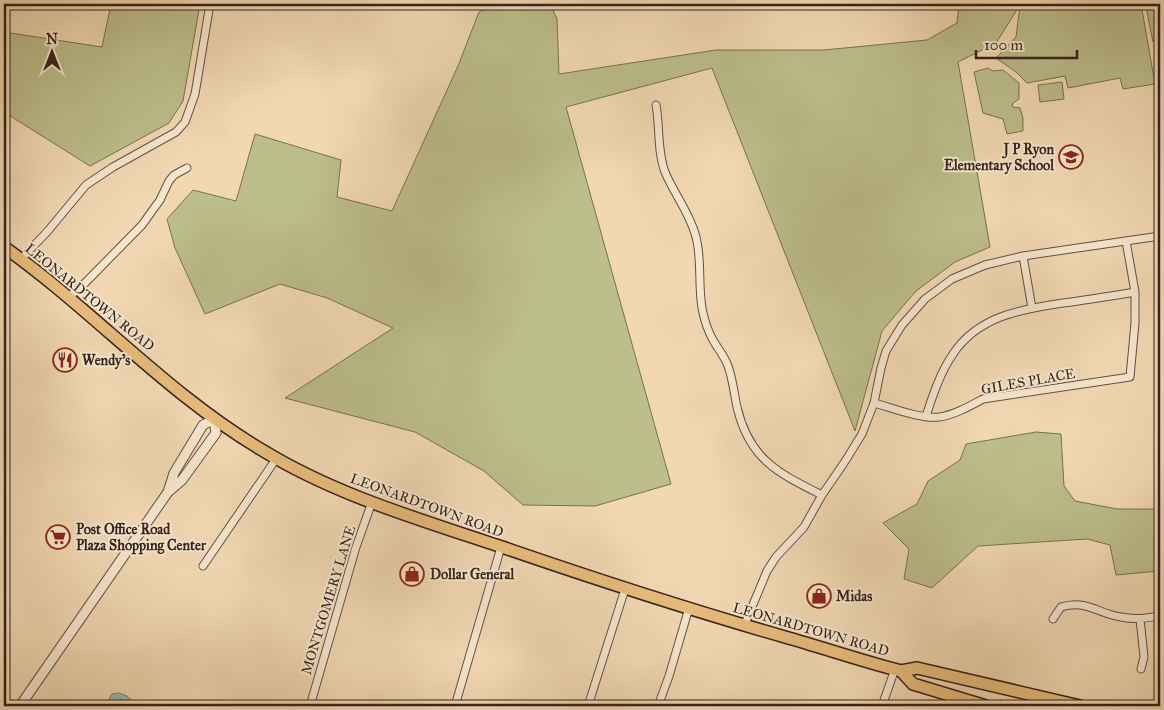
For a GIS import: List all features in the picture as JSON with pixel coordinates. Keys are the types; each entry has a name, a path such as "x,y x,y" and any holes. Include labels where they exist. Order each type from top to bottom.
{"highway":[{"name":"LEONARDTOWN ROAD","path":"4,247 68,297 214,419 276,459 306,475 405,515 625,589 744,626 898,670 917,668 1080,706"},
{"name":"LEONARDTOWN ROAD","path":"898,670 912,684 986,706"}],"street":[{"path":"21,259 47,232 86,185 176,132 185,122 191,110 195,94 210,4"},
{"path":"656,104 663,164 696,236 700,265 702,309 708,330 727,363 731,374 742,426 748,440 765,461 795,481 822,495"},
{"path":"68,297 85,283 142,225 160,200 168,181 187,168"},
{"path":"744,626 767,571 776,557 804,526 862,434 874,403 886,351 902,325 925,300 952,279 985,264 1024,256 1160,236"},
{"path":"926,416 936,386 953,353 985,323 1009,313 1032,308 1135,292 1126,241"},
{"path":"1024,256 1032,308"},
{"name":"GILES PLACE","path":"874,403 926,416 940,417 983,399 1130,377 1136,323 1135,292"},
{"path":"20,706 168,492 182,480 216,433 214,419 203,425 174,473 168,492"},
{"path":"203,566 276,459"},
{"name":"MONTGOMERY LANE","path":"310,706 356,548 372,502"},
{"path":"455,706 501,547"},
{"path":"588,706 625,589"},
{"path":"1053,619 1062,607 1073,604 1081,604 1120,617 1140,619 1160,616"},
{"path":"658,706 689,608"},
{"path":"1140,619 1144,657 1141,669"},
{"path":"882,706 898,670"}],"green space":[{"path":"111,4 200,4 183,101 169,123 90,166 4,112 4,32 102,47"},
{"path":"498,4 550,4 557,19 559,74 716,50 824,50 927,40 957,23 959,4 1141,4 1155,84 1123,89 1120,78 1068,88 1065,76 1027,83 1016,72 996,58 1016,37 1020,5 996,43 958,62 990,247 955,262 916,291 882,331 855,431 712,68 566,107 671,484 595,506 523,505 484,471 415,432 285,398 393,328 327,298 280,284 205,314 175,248 167,219 193,190 236,201 255,134 341,160 337,197 392,211 458,66 479,12"},
{"path":"1160,4 1160,40 1153,42 1146,7"},
{"path":"1160,44 1160,81 1154,45"},
{"path":"988,68 993,71 1003,70 1019,83 1019,99 1012,104 1013,107 1020,108 1023,118 1023,131 1007,134 1003,119 983,113 974,72"},
{"path":"1062,82 1064,99 1040,102 1038,85"},
{"path":"1036,432 1061,434 1064,486 1075,501 1117,509 1160,509 1160,571 1116,575 1110,545 1087,539 978,546 932,588 904,579 909,549 883,523 917,504 928,481 960,460 966,444"}],"shaded area":[{"path":"119,693 127,696 138,706 107,706 112,694"}],"place":[{"name":"J P Ryon Elementary School","path":"1071,157"},
{"name":"Wendy's","path":"65,360"},
{"name":"Post Office Road Plaza Shopping Center","path":"58,537"},
{"name":"Dollar General","path":"412,574"},
{"name":"Midas","path":"819,596"}]}
